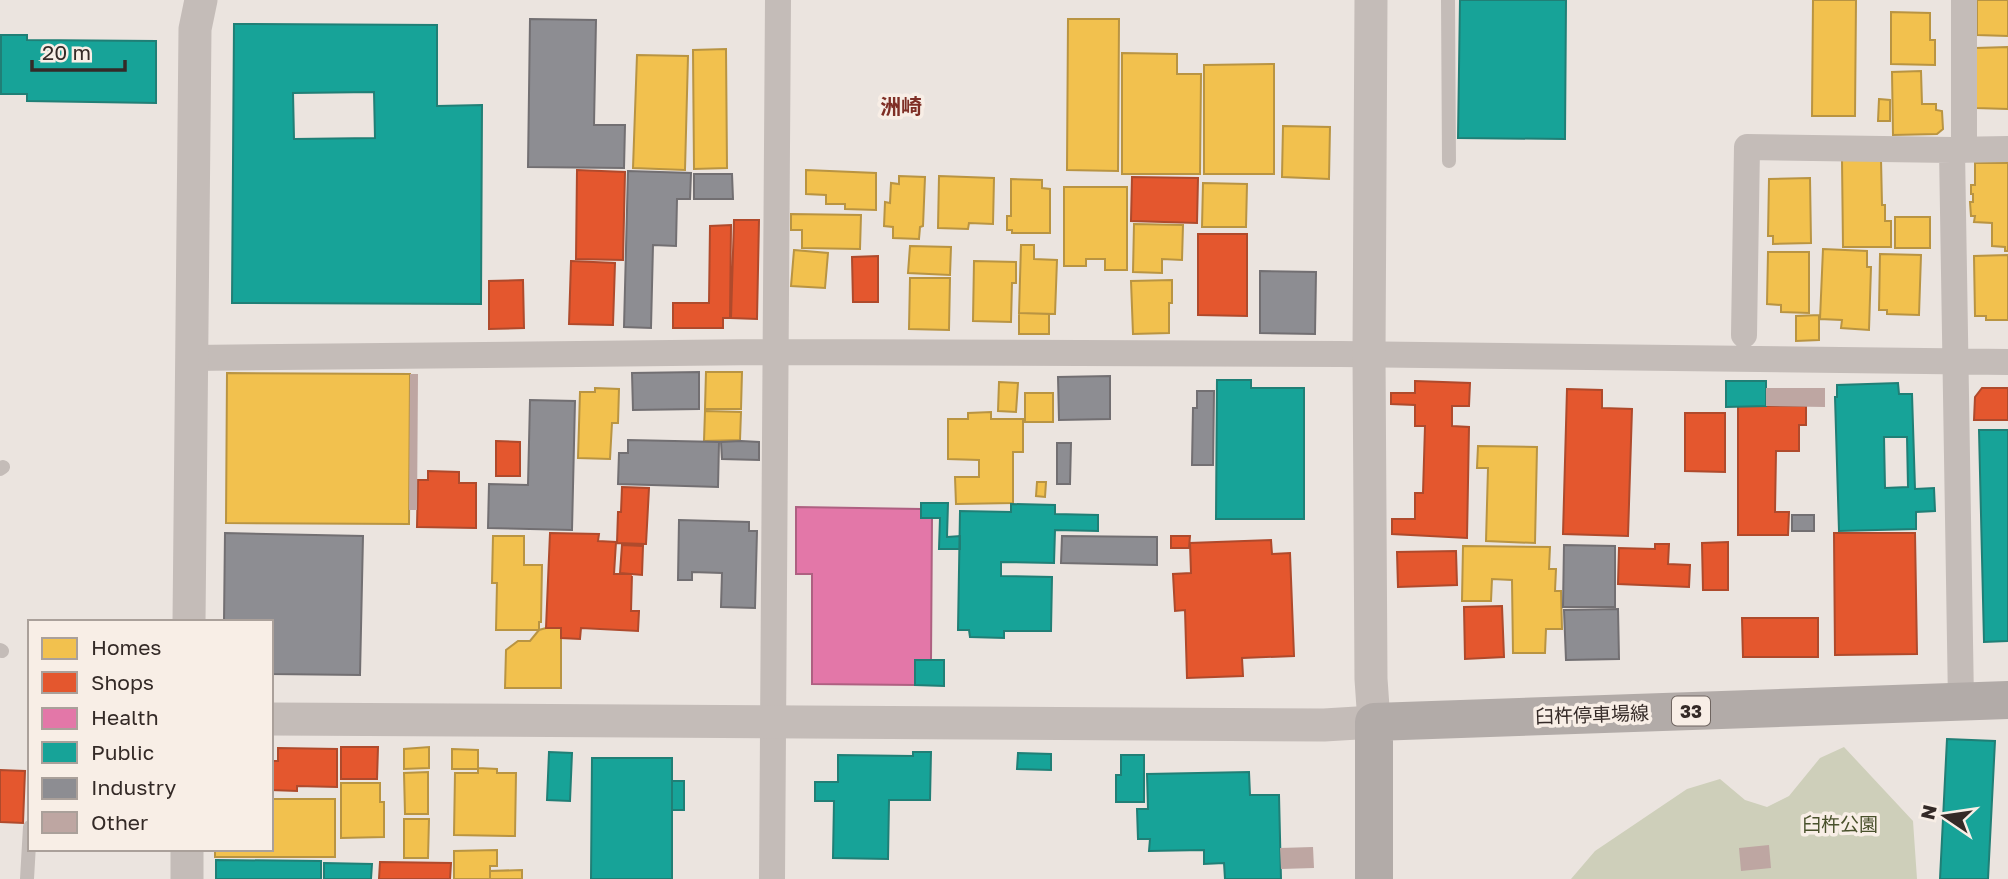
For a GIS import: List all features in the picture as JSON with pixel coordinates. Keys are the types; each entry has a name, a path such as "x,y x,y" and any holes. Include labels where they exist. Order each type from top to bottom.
{"main road":[{"name":"臼杵停車場線","path":"1374,722 2008,700"},
{"path":"1374,722 1374,879"}],"street":[{"path":"189,620 195,29 201,0"},
{"path":"772,879 778,0"},
{"path":"273,719 1324,725 1374,722 1371,679 1369,355 1371,0"},
{"path":"1961,702 1955,361 1958,150 1964,0"},
{"path":"1744,335 1747,147 2008,149"},
{"path":"192,358 775,352 2008,362"},
{"path":"187,851 187,879"}],"lane":[{"path":"1448,0 1449,162"},
{"path":"27,879 29,851"}],"green space":[{"name":"臼杵公園","path":"1844,747 1913,821 1917,879 1571,879 1595,851 1687,789 1720,779 1745,800 1767,807 1789,796 1820,758"}],"building: Homes":[{"path":"1813,0 1856,0 1855,116 1812,116"},
{"path":"1977,0 2008,0 2008,36 1977,35"},
{"path":"1891,12 1930,13 1930,40 1935,40 1935,65 1891,64"},
{"path":"1068,19 1119,19 1118,171 1067,170"},
{"path":"2008,47 2008,109 1976,108 1976,48"},
{"path":"726,49 727,168 694,169 693,50"},
{"path":"1122,53 1177,54 1177,74 1201,74 1200,174 1122,174"},
{"path":"637,55 688,56 685,170 633,168"},
{"path":"1274,64 1274,174 1204,174 1204,65"},
{"path":"1921,71 1922,104 1936,104 1936,110 1942,111 1943,129 1937,134 1893,135 1892,72"},
{"path":"1879,99 1890,100 1890,121 1878,121"},
{"path":"1283,126 1330,127 1329,179 1282,177"},
{"path":"1881,159 1882,205 1885,205 1885,221 1891,221 1891,247 1843,247 1842,160"},
{"path":"1975,163 2008,163 2008,251 2005,251 2005,247 1992,246 1992,223 1974,222 1975,216 1971,216 1971,185 1975,185"},
{"path":"806,170 876,173 876,210 845,209 845,204 826,204 826,195 806,194"},
{"path":"899,176 925,177 923,226 920,227 919,239 893,238 893,227 884,226 885,202 890,203 891,183 899,184"},
{"path":"939,176 994,178 993,224 969,223 968,229 938,228"},
{"path":"1810,178 1811,243 1773,244 1773,236 1768,236 1769,179"},
{"path":"1011,179 1042,180 1042,188 1050,189 1050,233 1012,233 1012,230 1007,230 1007,216 1011,216"},
{"path":"1203,183 1247,184 1246,227 1202,227"},
{"path":"1064,187 1127,187 1127,270 1105,270 1105,259 1086,259 1086,266 1064,266"},
{"path":"791,214 861,215 860,249 802,248 802,230 791,230"},
{"path":"1895,217 1930,217 1930,248 1895,248"},
{"path":"1134,224 1183,225 1182,260 1162,259 1162,273 1133,272"},
{"path":"1021,245 1034,245 1034,259 1057,260 1055,314 1019,313"},
{"path":"910,246 951,247 950,275 908,273"},
{"path":"1823,249 1867,251 1867,267 1871,267 1869,330 1841,328 1842,320 1820,319"},
{"path":"794,250 828,253 825,288 791,286"},
{"path":"1768,252 1809,252 1809,313 1781,312 1781,305 1767,304"},
{"path":"1880,254 1921,255 1919,315 1887,314 1887,310 1879,310"},
{"path":"2008,255 2008,320 1986,320 1986,316 1975,316 1974,256"},
{"path":"974,261 1016,262 1016,283 1012,283 1011,322 973,321"},
{"path":"910,278 950,278 949,330 909,329"},
{"path":"1172,280 1169,333 1133,334 1131,281"},
{"path":"1019,313 1049,314 1049,334 1019,334"},
{"path":"1819,315 1819,340 1796,341 1796,316"},
{"path":"706,372 742,372 741,409 705,409"},
{"path":"227,373 410,374 409,524 226,523"},
{"path":"999,382 1018,383 1016,412 998,411"},
{"path":"595,388 619,389 618,423 612,423 610,459 578,458 580,392 595,392"},
{"path":"1025,393 1053,393 1053,422 1025,422"},
{"path":"705,411 741,412 740,440 704,441"},
{"path":"991,412 991,419 1023,419 1023,452 1013,452 1013,503 956,504 955,477 979,477 979,460 948,459 948,419 968,419 968,413"},
{"path":"1478,446 1537,447 1535,543 1486,541 1488,468 1477,468"},
{"path":"1037,482 1046,482 1045,497 1036,496"},
{"path":"493,536 524,536 524,565 542,565 539,630 496,630 497,583 492,583"},
{"path":"1463,546 1550,547 1549,569 1556,569 1555,591 1561,591 1562,629 1546,629 1545,653 1513,653 1512,580 1492,579 1491,601 1462,601"},
{"path":"561,628 561,688 505,688 506,650 518,641 530,641 539,630"},
{"path":"429,747 429,768 404,769 404,749"},
{"path":"452,749 478,750 478,769 452,769"},
{"path":"478,768 497,769 497,773 516,773 515,836 454,835 455,773 478,773"},
{"path":"428,772 428,814 405,814 404,773"},
{"path":"341,783 380,783 380,802 384,802 384,837 341,838"},
{"path":"273,799 335,799 335,857 215,857 215,851 273,851"},
{"path":"404,819 429,819 428,858 404,858"},
{"path":"497,850 497,866 490,866 490,879 454,879 454,851"},
{"path":"522,870 522,879 490,879 490,871"}],"building: Shops":[{"path":"577,170 625,172 623,260 576,259"},
{"path":"1132,177 1198,178 1197,223 1131,221"},
{"path":"734,220 759,220 757,319 731,318"},
{"path":"731,225 730,318 723,318 723,328 673,328 673,303 709,303 710,226"},
{"path":"1198,234 1247,234 1247,316 1198,315"},
{"path":"878,256 878,302 853,302 852,257"},
{"path":"571,261 615,263 613,325 569,324"},
{"path":"523,280 524,328 489,329 489,281"},
{"path":"1415,381 1470,383 1469,406 1452,406 1452,426 1469,427 1467,538 1392,534 1392,519 1415,519 1415,493 1423,493 1425,426 1415,426 1415,405 1391,404 1391,393 1415,393"},
{"path":"1982,388 2008,388 2008,420 1974,420 1975,397"},
{"path":"1567,389 1602,390 1602,408 1632,409 1628,536 1563,534"},
{"path":"1738,406 1806,406 1806,425 1799,425 1799,451 1776,451 1775,512 1789,512 1788,535 1738,535"},
{"path":"1685,413 1725,413 1725,472 1685,471"},
{"path":"496,441 520,442 520,476 496,476"},
{"path":"428,471 459,472 459,483 476,483 476,528 417,527 418,480 428,480"},
{"path":"622,487 649,488 646,544 617,543"},
{"path":"550,533 599,534 598,541 616,542 614,574 632,574 631,611 639,611 638,631 581,628 580,639 561,638 561,628 546,628"},
{"path":"1834,533 1915,533 1917,654 1835,655"},
{"path":"1171,536 1190,536 1189,548 1171,548"},
{"path":"1271,540 1272,554 1290,553 1294,656 1242,658 1243,676 1187,678 1185,610 1175,611 1173,574 1191,573 1190,543"},
{"path":"1728,542 1728,590 1703,590 1702,543"},
{"path":"1655,544 1669,544 1668,564 1690,565 1689,587 1618,584 1619,548 1655,549"},
{"path":"622,545 643,546 642,575 620,573"},
{"path":"1456,551 1457,585 1398,587 1397,552"},
{"path":"1502,606 1504,657 1465,659 1464,607"},
{"path":"1742,618 1818,618 1818,657 1743,657"},
{"path":"341,747 378,747 377,779 341,779"},
{"path":"278,748 337,749 337,787 297,786 297,791 273,790 273,761 278,761"},
{"path":"0,770 25,771 23,823 0,822"},
{"path":"380,862 451,863 450,879 379,879"}],"building: Health":[{"path":"796,507 921,509 921,518 932,518 931,660 915,660 915,685 812,684 812,574 796,574"}],"building: Public":[{"path":"1460,0 1566,0 1565,139 1458,138"},
{"path":"234,24 437,25 437,106 482,105 481,304 232,303","holes":["374,92 375,138 294,139 293,93"]},
{"path":"1,35 27,35 27,40 156,41 156,103 27,101 27,94 1,94"},
{"path":"1217,380 1251,380 1251,388 1304,388 1304,519 1216,519"},
{"path":"1726,381 1766,381 1766,406 1726,407"},
{"path":"1898,383 1899,394 1912,394 1915,489 1934,488 1935,511 1916,512 1916,529 1839,531 1835,397 1837,385","holes":["1884,437 1907,437 1908,487 1885,488"]},
{"path":"1979,430 2008,430 2008,641 1984,642"},
{"path":"921,503 948,503 947,537 960,536 960,549 939,549 940,518 921,518"},
{"path":"1011,504 1055,505 1055,514 1098,515 1098,531 1055,530 1054,563 1001,562 1001,576 1052,577 1051,631 1004,631 1004,638 970,637 969,630 958,630 960,511 1011,512"},
{"path":"915,660 944,660 944,686 915,685"},
{"path":"1947,739 1995,741 1988,879 1940,879"},
{"path":"549,752 572,753 570,801 547,800"},
{"path":"913,752 931,752 930,800 889,800 888,859 833,858 834,801 815,801 815,782 838,782 838,755 913,756"},
{"path":"1018,753 1051,754 1051,770 1017,769"},
{"path":"1121,755 1144,755 1144,802 1116,802 1116,775 1121,775"},
{"path":"592,758 672,758 672,879 591,879"},
{"path":"1249,772 1250,795 1279,795 1281,879 1225,879 1224,863 1204,864 1204,850 1149,851 1150,839 1138,839 1137,809 1148,809 1147,774"},
{"path":"672,781 684,781 684,810 672,810"},
{"path":"216,860 321,861 321,879 216,879"},
{"path":"324,863 372,864 371,879 324,879"}],"building: Industry":[{"path":"530,19 596,20 594,125 625,125 624,168 528,167"},
{"path":"628,171 691,173 690,199 677,199 676,246 653,245 651,328 624,327"},
{"path":"694,174 732,174 733,199 694,199"},
{"path":"1260,271 1316,272 1315,334 1260,333"},
{"path":"699,372 699,409 633,410 632,373"},
{"path":"1110,376 1110,419 1059,420 1058,377"},
{"path":"1197,391 1214,391 1213,465 1192,465 1193,408 1197,408"},
{"path":"530,400 575,401 572,530 488,528 489,484 528,485"},
{"path":"628,440 719,442 718,487 618,484 619,453 628,453"},
{"path":"721,442 759,442 759,460 722,459"},
{"path":"1057,443 1071,443 1070,484 1057,484"},
{"path":"1792,515 1814,515 1814,531 1792,531"},
{"path":"679,520 749,522 749,531 757,531 755,608 721,607 722,573 692,572 692,580 678,580"},
{"path":"225,533 363,536 360,675 273,674 273,620 224,620"},
{"path":"1062,536 1157,537 1157,565 1061,563"},
{"path":"1564,545 1615,546 1615,607 1563,607"},
{"path":"1618,609 1619,659 1566,660 1564,610"}],"building: Other":[{"path":"410,374 418,374 417,510 409,510"},
{"path":"1766,388 1825,388 1825,407 1766,406"},
{"path":"1769,845 1771,868 1741,871 1739,848"},
{"path":"1313,847 1314,868 1281,869 1280,848"}],"district":[{"name":"洲崎","path":"901,106"}]}
